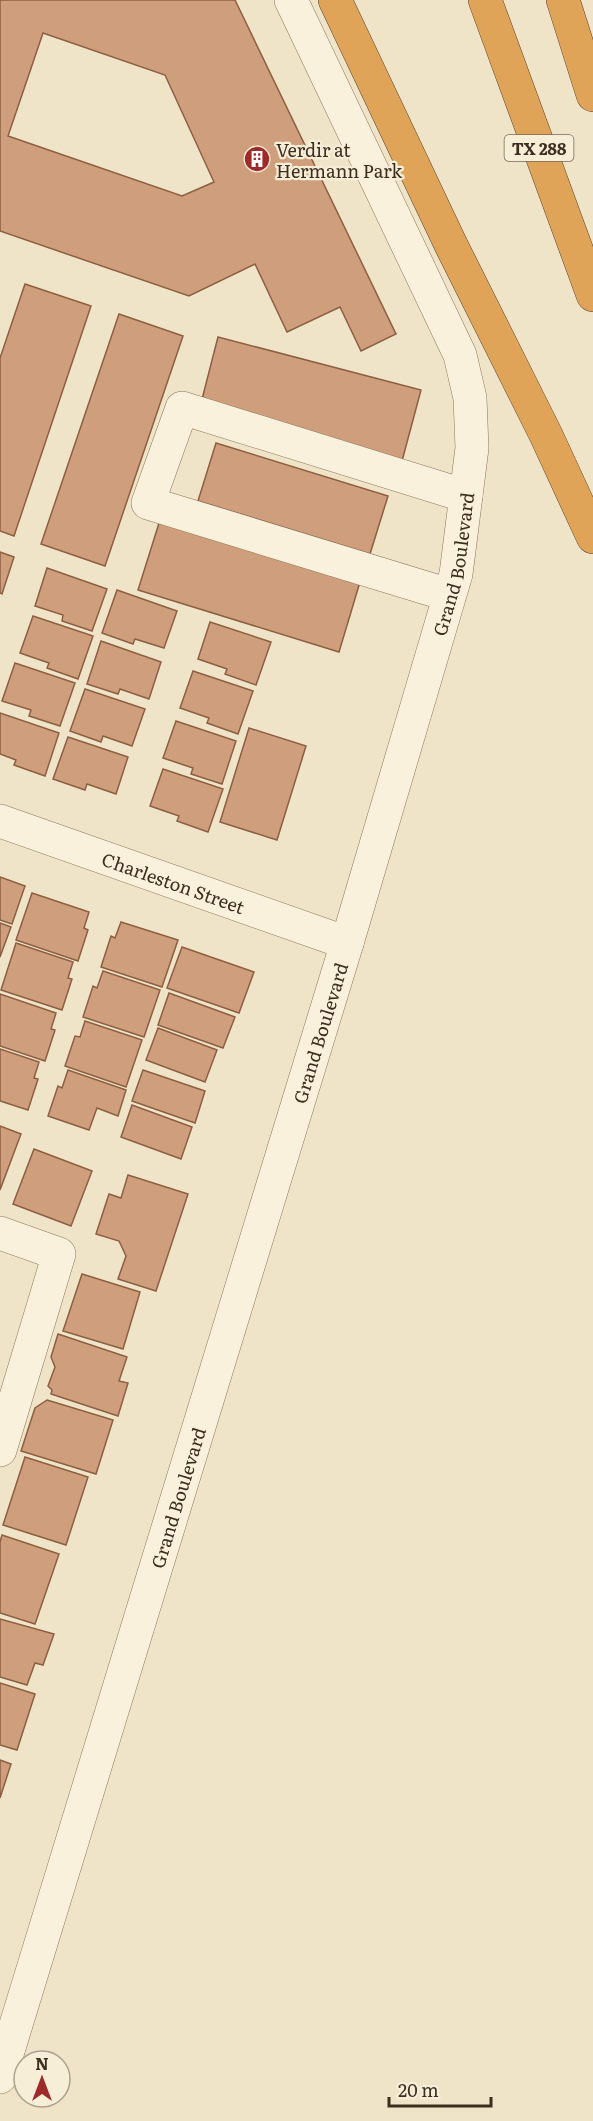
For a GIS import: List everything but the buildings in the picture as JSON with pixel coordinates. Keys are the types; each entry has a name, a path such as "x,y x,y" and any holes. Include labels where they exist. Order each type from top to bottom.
{"highway":[{"path":"335,0 451,245 546,435 593,537"},
{"name":"TX 288","path":"485,0 593,295"},
{"path":"563,0 593,95"}],"street":[{"name":"Grand Boulevard","path":"0,2077 347,943 456,574 472,448 470,398 460,355 291,0"},
{"path":"449,595 148,503 182,408 466,496"},
{"name":"Charleston Street","path":"0,821 347,943"},
{"path":"0,1233 59,1254 0,1450"}],"place":[{"name":"Verdir at Hermann Park","path":"257,159"}]}
